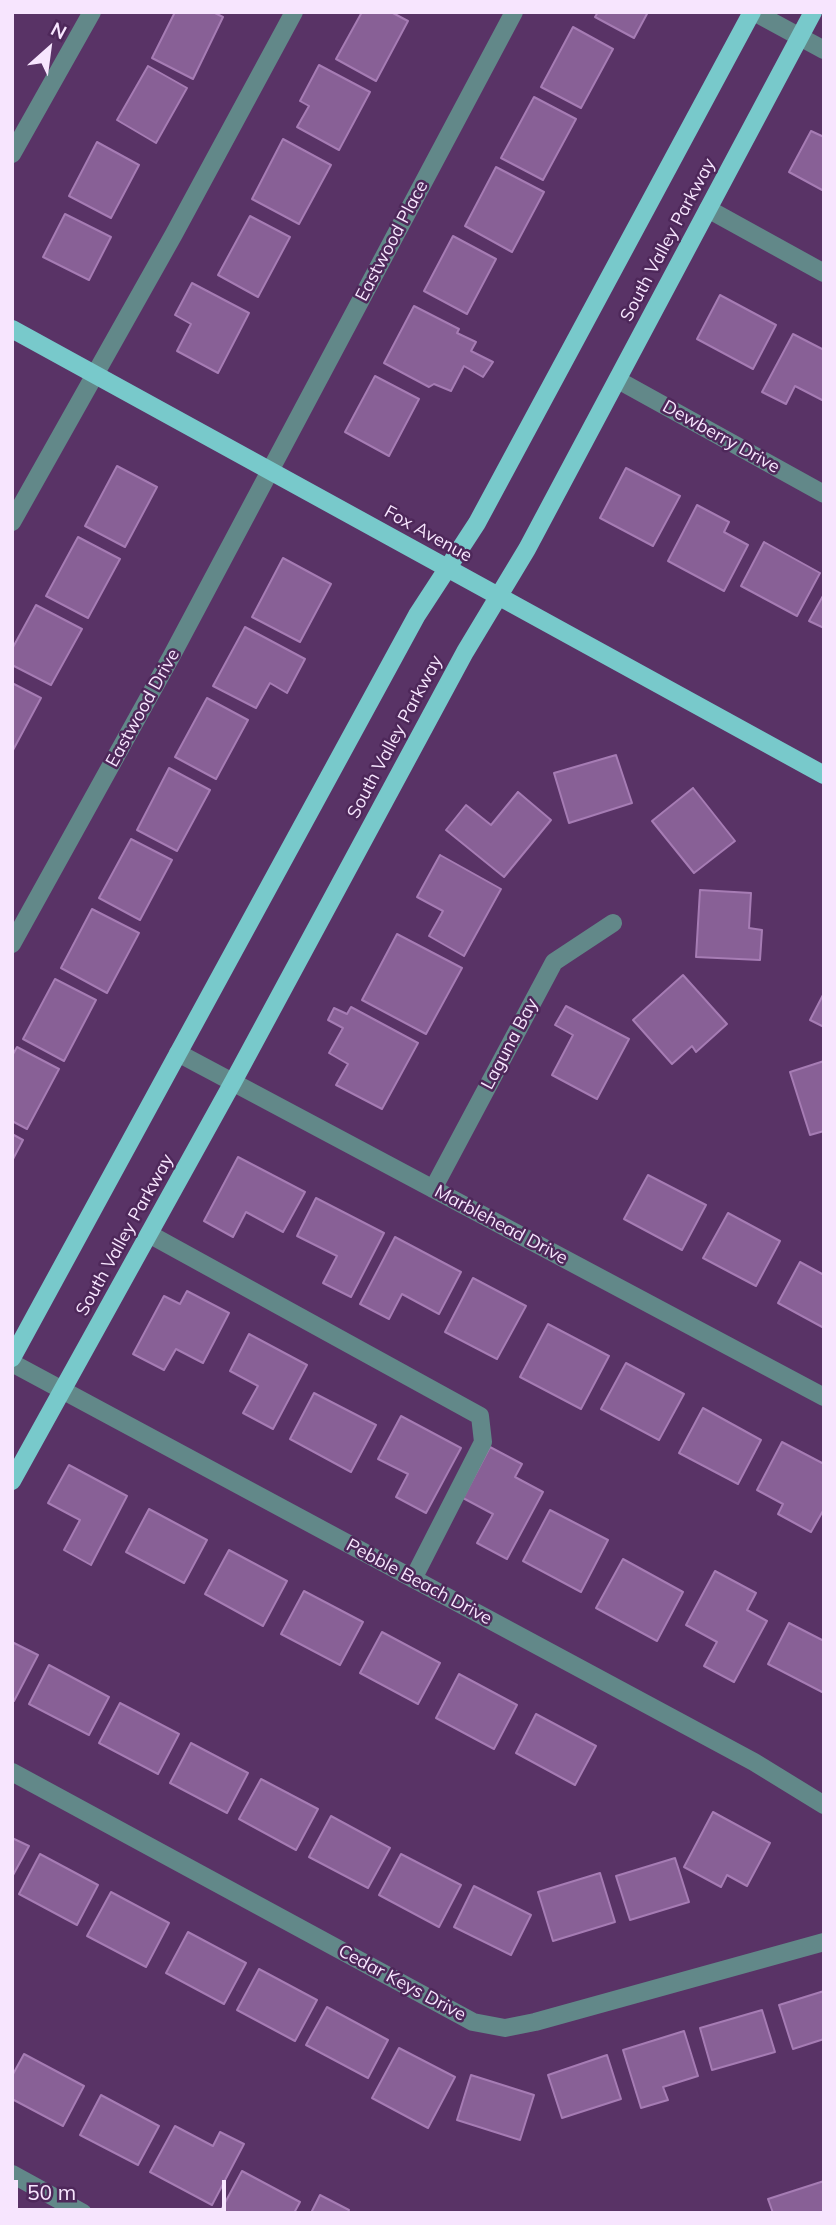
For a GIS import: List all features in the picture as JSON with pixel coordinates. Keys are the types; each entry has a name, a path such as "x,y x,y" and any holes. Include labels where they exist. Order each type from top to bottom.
{"main road":[{"name":"South Valley Parkway","path":"12,1361 417,615 477,523 753,12"},
{"name":"South Valley Parkway","path":"12,1481 233,1082 465,652 527,549 813,12"},
{"name":"Fox Avenue","path":"12,329 824,775"}],"street":[{"path":"12,154 92,12"},
{"path":"12,522 174,234 294,12"},
{"name":"Eastwood Place","path":"270,471 514,12"},
{"path":"753,12 824,50"},
{"path":"708,209 824,273"},
{"name":"Dewberry Drive","path":"618,380 824,494"},
{"name":"Eastwood Drive","path":"12,944 171,657 270,471"},
{"name":"Laguna Bay","path":"433,1189 554,962 613,923"},
{"name":"Marblehead Drive","path":"178,1053 824,1397"},
{"path":"149,1234 480,1416 483,1442 413,1579"},
{"name":"Pebble Beach Drive","path":"12,1361 754,1762 824,1805"},
{"name":"Cedar Keys Drive","path":"12,1772 473,2022 505,2028 535,2022 824,1942"},
{"path":"12,2174 83,2213"}],"building":[{"path":"175,12 213,12 223,17 193,79 152,58"},
{"path":"362,12 391,12 408,21 376,81 336,59"},
{"path":"598,12 648,12 634,38 595,17"},
{"path":"573,27 613,49 581,108 541,87"},
{"path":"319,65 370,92 339,150 297,127 309,106 300,101"},
{"path":"148,66 187,88 156,143 117,120"},
{"path":"534,97 576,119 543,180 501,158"},
{"path":"811,131 824,137 824,191 789,172"},
{"path":"283,139 331,165 299,224 252,199"},
{"path":"97,142 139,165 111,218 69,196"},
{"path":"496,167 544,192 512,252 465,226"},
{"path":"65,214 111,237 89,280 43,257"},
{"path":"250,216 290,237 258,297 218,275"},
{"path":"453,236 496,259 467,314 424,291"},
{"path":"192,283 249,313 218,373 177,351 191,324 175,315"},
{"path":"720,295 776,325 753,369 697,339"},
{"path":"414,306 459,329 457,333 476,342 471,351 493,362 483,377 464,366 451,391 434,384 429,387 384,363"},
{"path":"793,334 824,350 824,401 795,386 786,404 762,392"},
{"path":"375,376 419,399 389,456 345,432"},
{"path":"117,466 157,487 125,547 85,526"},
{"path":"626,468 680,496 653,546 600,518"},
{"path":"697,505 729,522 724,532 748,545 724,591 668,561"},
{"path":"78,537 120,559 88,618 46,596"},
{"path":"764,542 820,573 797,616 741,586"},
{"path":"283,558 331,584 300,642 252,617"},
{"path":"824,594 824,628 809,621"},
{"path":"36,605 82,629 51,685 12,665 12,649"},
{"path":"245,627 305,659 287,693 270,683 256,708 213,686"},
{"path":"12,683 41,698 12,752"},
{"path":"207,698 248,720 216,779 175,757"},
{"path":"616,755 632,803 569,823 554,773"},
{"path":"169,768 210,790 177,851 137,830"},
{"path":"693,788 735,841 694,873 652,821"},
{"path":"518,792 551,820 504,877 446,830 466,805 491,825"},
{"path":"131,839 172,860 140,920 99,898"},
{"path":"440,855 501,889 464,956 429,936 443,911 417,897"},
{"path":"700,890 751,893 749,928 762,930 760,960 696,957"},
{"path":"92,909 139,933 107,993 61,968"},
{"path":"397,934 462,968 426,1034 362,1000"},
{"path":"683,975 727,1024 696,1052 692,1046 672,1064 633,1020"},
{"path":"55,979 96,1000 64,1061 23,1039"},
{"path":"824,993 824,1027 810,1020"},
{"path":"566,1006 629,1039 597,1099 552,1075 573,1035 555,1025"},
{"path":"351,1007 418,1043 382,1109 336,1085 348,1064 329,1053 343,1028 328,1020 334,1008 347,1014"},
{"path":"17,1047 59,1069 27,1129 12,1121 12,1056"},
{"path":"824,1061 824,1131 810,1135 790,1072"},
{"path":"12,1134 23,1140 12,1161"},
{"path":"238,1157 305,1192 283,1232 246,1212 233,1237 204,1221"},
{"path":"648,1175 706,1205 682,1250 624,1219"},
{"path":"316,1198 384,1233 351,1297 323,1283 337,1256 297,1236"},
{"path":"728,1213 780,1241 756,1286 703,1258"},
{"path":"395,1237 461,1272 439,1314 402,1294 389,1319 360,1304"},
{"path":"800,1262 824,1275 824,1328 778,1303"},
{"path":"473,1278 526,1306 497,1359 445,1332"},
{"path":"187,1291 229,1313 203,1363 176,1349 164,1370 133,1354 164,1296 180,1304"},
{"path":"548,1324 609,1356 581,1409 520,1377"},
{"path":"249,1334 307,1365 273,1429 243,1413 258,1386 230,1371"},
{"path":"626,1363 684,1394 659,1440 601,1409"},
{"path":"314,1393 376,1425 351,1472 290,1439"},
{"path":"703,1408 761,1440 738,1484 679,1453"},
{"path":"401,1416 461,1448 426,1513 396,1497 408,1474 378,1459"},
{"path":"782,1442 824,1464 824,1509 811,1532 778,1514 783,1504 757,1490"},
{"path":"490,1447 522,1464 515,1477 543,1492 507,1559 477,1543 493,1514 463,1498"},
{"path":"69,1465 127,1496 91,1565 64,1550 80,1520 48,1503"},
{"path":"149,1509 207,1540 184,1583 126,1552"},
{"path":"550,1510 608,1540 581,1592 523,1561"},
{"path":"229,1550 287,1581 263,1626 205,1594"},
{"path":"623,1559 683,1592 657,1641 596,1608"},
{"path":"715,1571 756,1593 747,1610 767,1621 734,1682 704,1666 717,1642 686,1625"},
{"path":"304,1591 363,1622 340,1665 281,1634"},
{"path":"789,1623 824,1641 824,1693 768,1664"},
{"path":"382,1632 440,1663 418,1704 360,1673"},
{"path":"12,1642 38,1655 14,1701 12,1700"},
{"path":"49,1665 109,1697 89,1735 29,1704"},
{"path":"459,1674 517,1705 494,1749 436,1718"},
{"path":"120,1703 179,1734 158,1774 99,1743"},
{"path":"536,1714 596,1746 575,1785 516,1753"},
{"path":"191,1743 248,1773 227,1813 170,1783"},
{"path":"261,1779 318,1809 296,1850 239,1819"},
{"path":"713,1812 770,1843 747,1886 727,1875 721,1887 684,1867"},
{"path":"331,1816 390,1848 368,1888 309,1857"},
{"path":"12,1838 29,1846 12,1877"},
{"path":"40,1854 98,1885 77,1925 19,1894"},
{"path":"401,1854 461,1885 439,1927 379,1895"},
{"path":"675,1858 689,1902 630,1920 616,1876"},
{"path":"600,1873 615,1922 553,1941 538,1892"},
{"path":"474,1886 531,1915 511,1955 454,1927"},
{"path":"111,1892 169,1923 146,1967 87,1936"},
{"path":"188,1932 246,1963 224,2004 166,1973"},
{"path":"259,1969 317,2000 295,2041 237,2010"},
{"path":"824,1991 824,2039 793,2049 779,2005"},
{"path":"327,2007 388,2040 368,2078 306,2045"},
{"path":"762,2010 775,2052 712,2070 700,2028"},
{"path":"684,2031 698,2076 663,2087 668,2100 641,2108 623,2050"},
{"path":"399,2048 455,2077 428,2128 372,2098"},
{"path":"24,2054 84,2086 63,2126 12,2099 12,2076"},
{"path":"607,2055 621,2099 562,2118 548,2075"},
{"path":"471,2075 534,2095 520,2140 457,2120"},
{"path":"101,2095 159,2126 138,2165 80,2135"},
{"path":"175,2126 213,2146 220,2132 244,2144 212,2205 150,2172"},
{"path":"242,2171 300,2202 294,2213 220,2212"},
{"path":"824,2181 824,2213 773,2213 768,2199"},
{"path":"320,2195 349,2210 348,2213 311,2213"}]}
